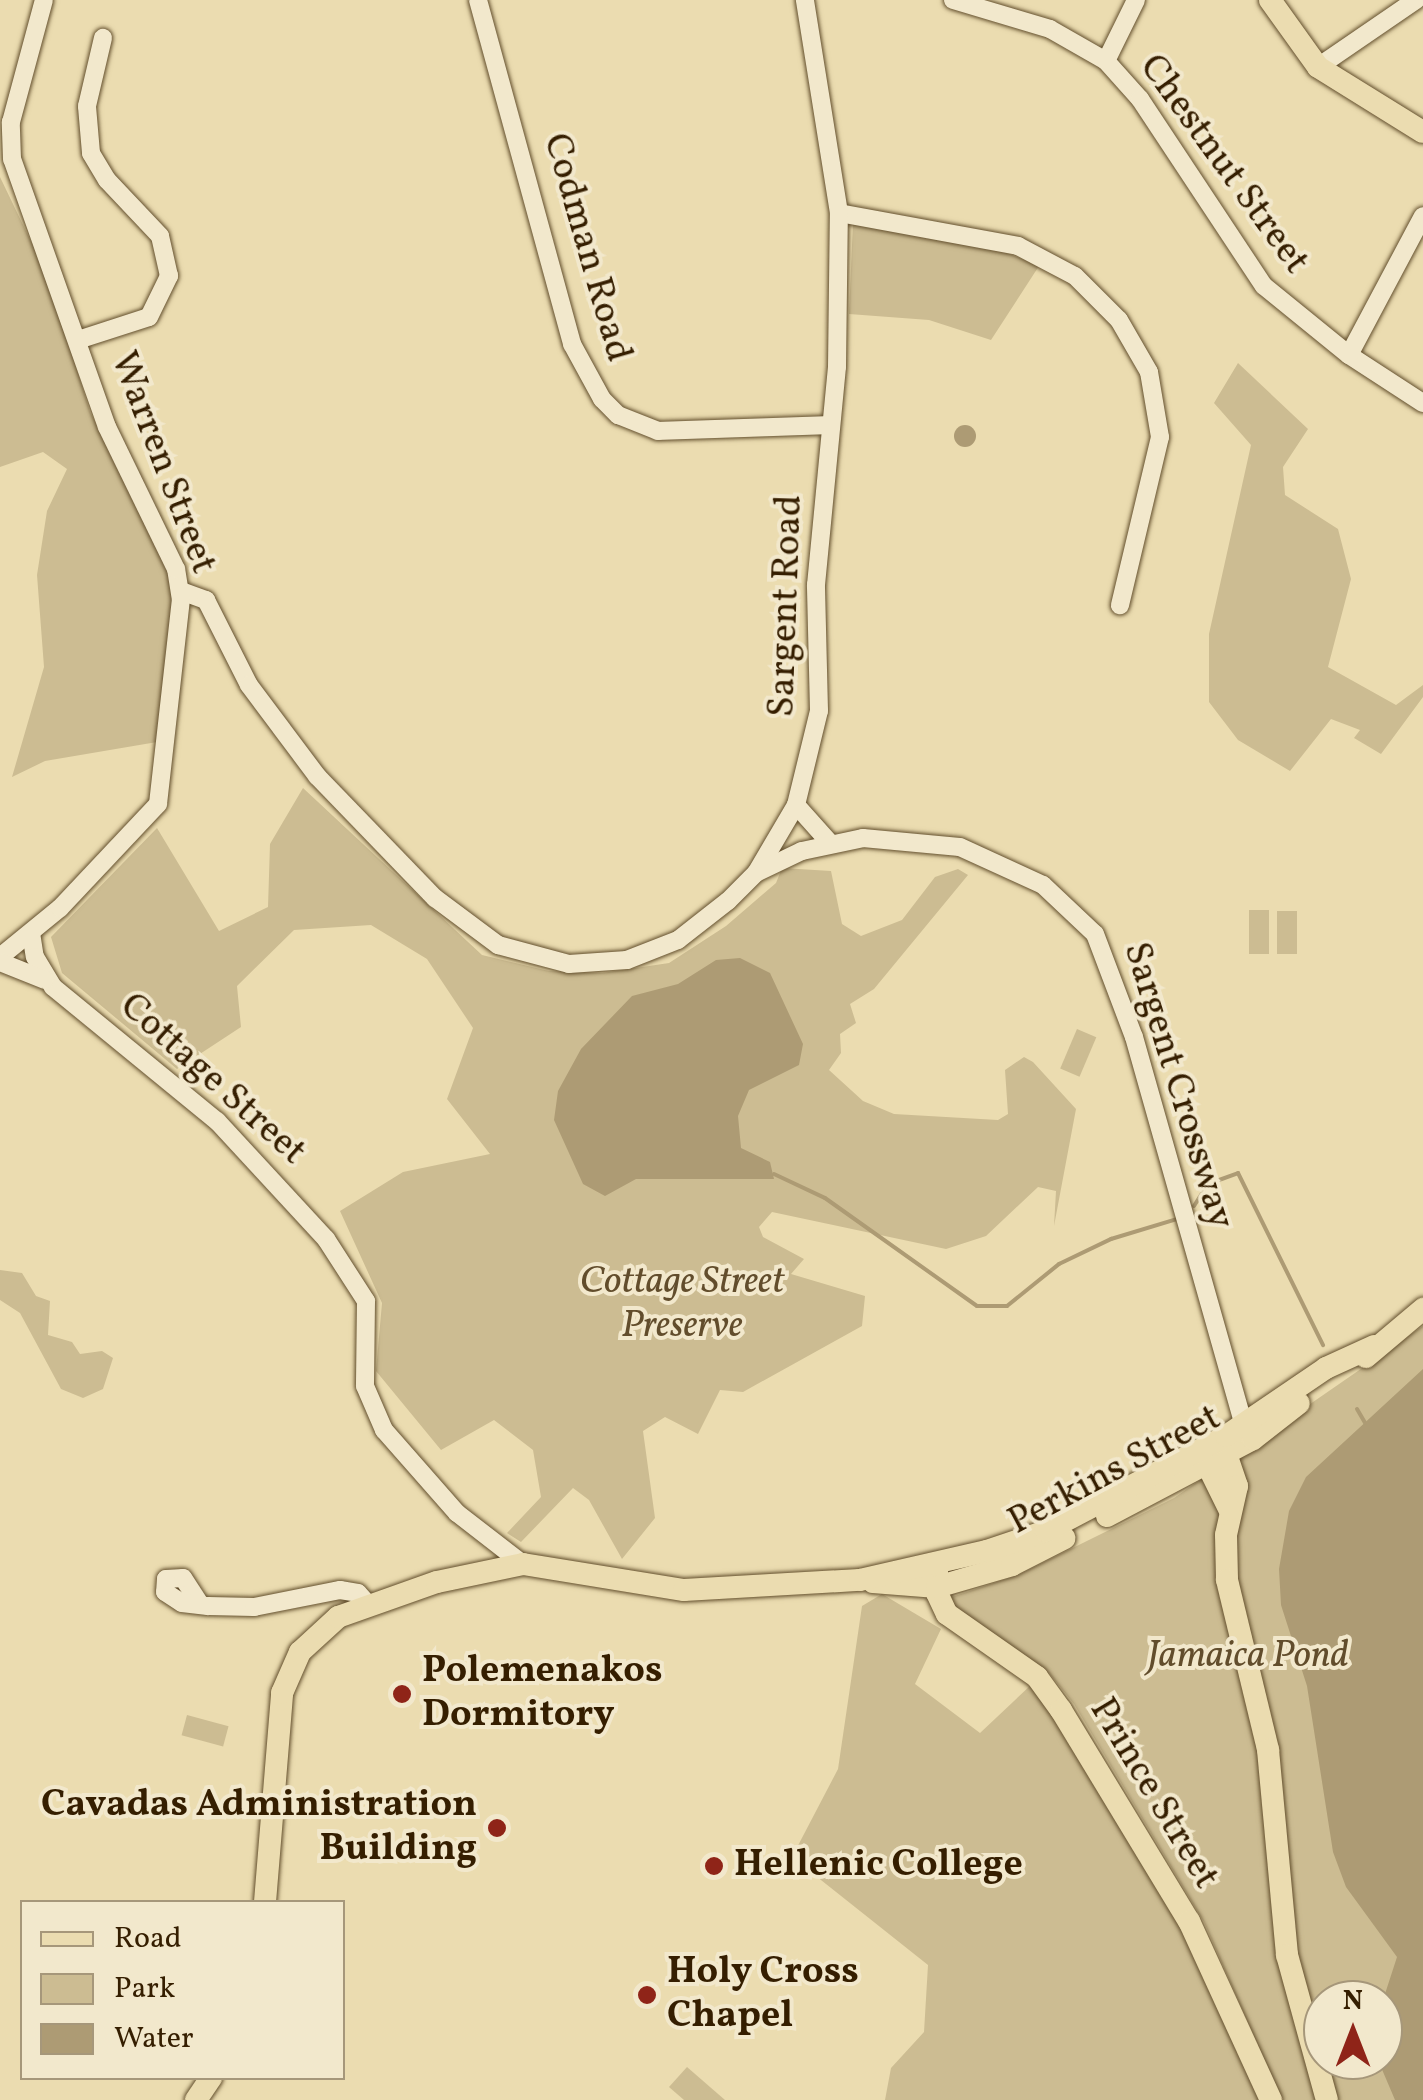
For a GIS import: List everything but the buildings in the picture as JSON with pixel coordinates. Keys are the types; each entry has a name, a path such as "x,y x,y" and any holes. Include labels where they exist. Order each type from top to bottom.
{"main road":[{"path":"1270,0 1318,67 1423,132"},
{"name":"Perkins Street","path":"860,1580 892,1586 937,1575 1037,1535 1214,1451 1374,1346 1423,1309"},
{"name":"Perkins Street","path":"1214,1451 1244,1425 1326,1368 1374,1346"},
{"path":"1214,1451 1237,1486 1230,1508 1227,1580 1268,1750 1286,1954 1327,2100"},
{"path":"265,1900 282,1692 315,1635 366,1604 523,1564"},
{"name":"Cottage Street","path":"523,1564 684,1590 768,1585"},
{"path":"937,1575 945,1611"},
{"name":"Perkins Street","path":"768,1585 937,1575"},
{"name":"Prince Street","path":"892,1586 945,1611 1036,1677 1061,1710 1190,1921 1272,2100"}],"street":[{"name":"Warren Street","path":"0,959 146,822 160,799 180,591 168,551 107,426 81,339 6,160 11,122 44,0"},
{"name":"Codman Road","path":"478,0 572,344 602,399 618,415 658,432 830,425"},
{"name":"Sargent Road","path":"180,591 206,600 249,685 317,776 435,898 498,946 569,964 635,958 693,930 756,873 796,805 819,711 816,585 830,425 839,212 805,0"},
{"name":"Chestnut Street","path":"953,0 1050,29 1112,66 1264,286 1349,356 1423,403"},
{"path":"1112,66 1136,0"},
{"path":"1318,67 1416,0"},
{"path":"81,339 149,317 169,276 160,236 107,180 91,153 87,113 103,38"},
{"path":"839,212 1018,246 1075,276 1111,309 1149,372 1160,437 1120,606"},
{"path":"1349,356 1423,216"},
{"path":"796,805 830,843"},
{"name":"Sargent Crossway","path":"756,873 830,843 878,838 960,847 1043,885 1096,934 1134,1037 1244,1425"},
{"name":"Cottage Street","path":"31,933 35,957 54,986"},
{"name":"Cottage Street","path":"0,959 25,967 54,986 237,1140 326,1239 366,1301 365,1386 384,1430 457,1513 523,1564"},
{"path":"200,1604 254,1607 332,1590 358,1593 366,1604"}],"green space":[{"path":"0,177 49,279 90,412 164,553 173,587 157,742 45,761 12,777 44,667 37,575 47,511 67,469 43,452 0,467"},
{"path":"853,223 995,248 1039,266 991,340 929,320 849,314"},
{"path":"1238,363 1308,429 1283,467 1285,495 1338,529 1351,579 1328,667 1396,705 1423,685 1423,697 1381,754 1354,738 1360,730 1331,719 1290,771 1238,740 1209,702 1209,634 1251,445 1214,403"},
{"name":"Cottage Street Preserve","path":"303,788 482,955 549,971 602,973 669,963 726,926 776,883 782,868 831,871 842,924 861,936 902,920 935,877 958,869 968,875 874,989 850,1004 856,1023 840,1034 841,1053 829,1070 863,1101 894,1114 998,1120 1008,1114 1005,1070 1024,1057 1033,1062 1076,1109 1054,1226 1056,1191 1038,1187 986,1236 946,1249 772,1212 759,1227 763,1237 804,1259 791,1274 865,1296 862,1326 743,1392 720,1390 698,1434 665,1417 643,1431 655,1518 622,1559 589,1500 573,1488 521,1542 507,1533 541,1497 533,1450 494,1420 441,1450 376,1371 382,1303 340,1211 403,1172 490,1154 447,1099 473,1028 427,959 371,925 294,930 237,986 241,1027 177,1069 62,973 51,937 157,828 219,931 268,907 270,844"},
{"path":"1249,910 1269,910 1269,954 1249,954"},
{"path":"1277,911 1297,911 1297,954 1277,954"},
{"path":"1077,1029 1096,1037 1080,1077 1060,1069"},
{"path":"0,1270 22,1273 36,1296 50,1301 48,1335 72,1342 80,1354 102,1351 113,1358 103,1389 83,1398 61,1389 20,1313 0,1300"},
{"name":"Jamaica Pond","path":"1423,1326 1423,2100 1282,2100 1204,1922 1074,1704 1049,1673 968,1624 949,1598 1018,1575 1174,1498"},
{"path":"882,1594 941,1629 915,1684 980,1733 1032,1684 1187,1935 1265,2100 885,2100 891,2068 924,2032 928,1965 792,1857 838,1769 862,1606"},
{"path":"187,1715 229,1726 223,1746 182,1735"},
{"path":"687,2067 725,2100 684,2100 669,2087"}],"water":[{"path":"961,425 969,425 976,436 969,447 961,447 954,440 954,432"},
{"path":"740,958 770,973 803,1044 799,1065 749,1090 738,1116 741,1148 770,1162 774,1179 636,1179 605,1196 583,1184 554,1120 558,1091 581,1049 632,996 678,984 716,960"},
{"name":"Jamaica Pond","path":"1423,1369 1423,2100 1395,2100 1386,2080 1403,2080 1403,1980 1390,1980 1397,1957 1346,1887 1333,1852 1307,1686 1281,1605 1279,1569 1289,1511 1306,1477"}],"waterway":[{"path":"1194,1206 1208,1184 1238,1173 1323,1345"},
{"path":"774,1174 825,1198 977,1306 1007,1306 1059,1264 1111,1239 1180,1218"},
{"path":"1357,1409 1365,1423"}],"place":[{"name":"Polemenakos Dormitory","path":"402,1694"},
{"name":"Cavadas Administration Building","path":"497,1828"},
{"name":"Hellenic College","path":"714,1866"},
{"name":"Holy Cross Chapel","path":"647,1995"}]}
